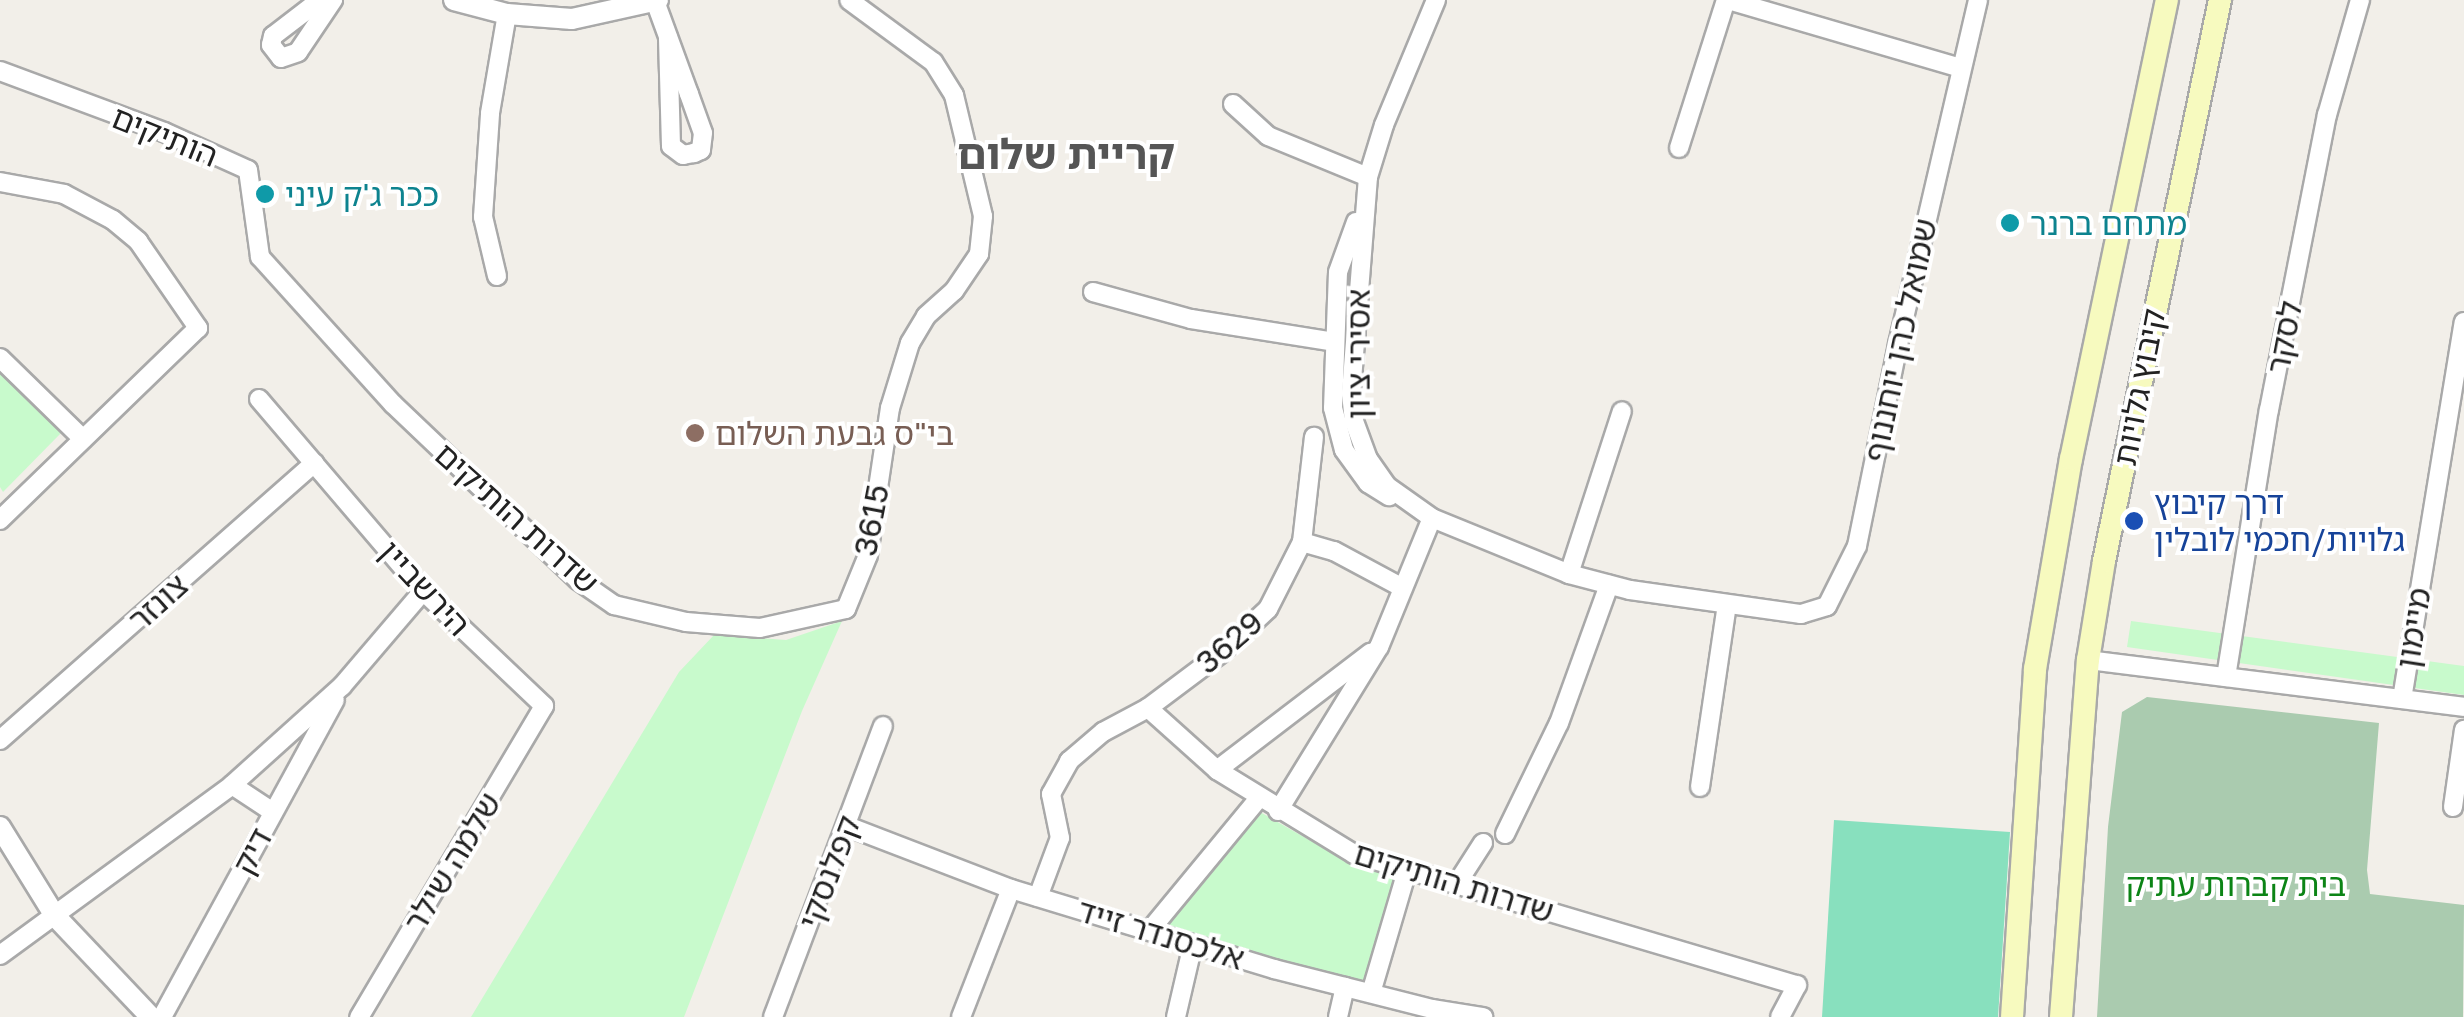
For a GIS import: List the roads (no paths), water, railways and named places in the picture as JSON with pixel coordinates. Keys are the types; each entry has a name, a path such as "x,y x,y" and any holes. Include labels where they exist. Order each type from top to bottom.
{"main road":[{"name":"קיבוץ גלויות","path":"2012,1017 2036,660 2071,459 2167,0"},
{"name":"קיבוץ גלויות","path":"2062,1017 2088,660 2104,561 2220,0"}],"street":[{"path":"320,0 273,36 271,45 282,58 298,52 333,0"},
{"path":"454,0 506,14 572,19 657,0 703,133 701,150 694,153 682,154 671,146 668,37"},
{"name":"3615","path":"846,609 868,555 890,408 910,343 926,316 954,291 979,254 983,216 954,95 933,62 849,0"},
{"path":"1414,0 1434,4"},
{"path":"1679,148 1727,0 1960,68 1978,0"},
{"name":"לסקר","path":"2226,677 2270,410 2323,133 2360,0"},
{"name":"אסירי ציון","path":"1434,4 1384,125 1367,185 1352,410 1368,458 1401,499 1432,518 1569,574 1609,585 1727,605 1801,614 1826,606"},
{"path":"497,276 484,216 490,112 506,14"},
{"name":"שמואל כהן יוחננוף","path":"1826,606 1857,546 1960,68"},
{"name":"הותיקים","path":"0,71 164,132 248,170 260,257"},
{"path":"1233,104 1268,136 1367,185 1338,272 1332,393 1339,438 1368,483 1401,499"},
{"path":"0,182 64,194 113,220 138,242 198,328 0,520"},
{"name":"שדרות הותיקים","path":"260,257 393,404 578,580 614,605 686,622 760,628 846,609"},
{"path":"1092,292 1191,318 1334,342"},
{"name":"מיימון","path":"2402,698 2464,322"},
{"path":"0,358 83,438"},
{"name":"הירשביין","path":"259,399 423,591 544,706"},
{"path":"1569,574 1622,411"},
{"path":"1314,437 1302,542 1334,551 1404,588"},
{"name":"צונזר","path":"0,740 314,463"},
{"path":"1278,811 1378,647 1432,518"},
{"name":"3629","path":"1038,897 1060,838 1051,794 1070,762 1104,732 1148,708 1220,654 1268,609 1302,542"},
{"path":"1505,834 1559,723 1609,585"},
{"name":"דיק","path":"0,954 232,786 342,686 423,591"},
{"path":"1700,787 1727,605"},
{"path":"1217,770 1378,647"},
{"path":"2088,660 2464,707"},
{"name":"דיק","path":"162,1017 342,686"},
{"name":"שלמה שילר","path":"359,1017 544,706"},
{"name":"שדרות הותיקים","path":"1148,708 1217,770 1258,799 1354,854 1797,984 1780,1017"},
{"name":"קפלנסקי","path":"773,1017 882,726"},
{"path":"2453,807 2464,730"},
{"path":"232,786 273,812"},
{"path":"1150,928 1258,799"},
{"name":"אלכסנדר זייד","path":"847,826 1010,889 1193,944 1344,987 1483,1017"},
{"path":"0,828 55,916 152,1017"},
{"path":"1456,885 1482,842"},
{"path":"1370,993 1407,871"},
{"path":"961,1017 1010,889"},
{"path":"1176,1017 1193,944"},
{"path":"1338,1017 1344,987"}],"place":[{"name":"ככר ג'ק עיני","path":"265,194"},
{"name":"מתחם ברנר","path":"2010,223"},
{"name":"בי\"ס גבעת השלום","path":"695,433"},
{"name":"דרך קיבוץ גלויות/חכמי לובלין","path":"2134,521"}],"district":[{"name":"קריית שלום","path":"1066,153"}],"park label":[{"name":"בית קברות עתיק","path":"2236,884"}]}
